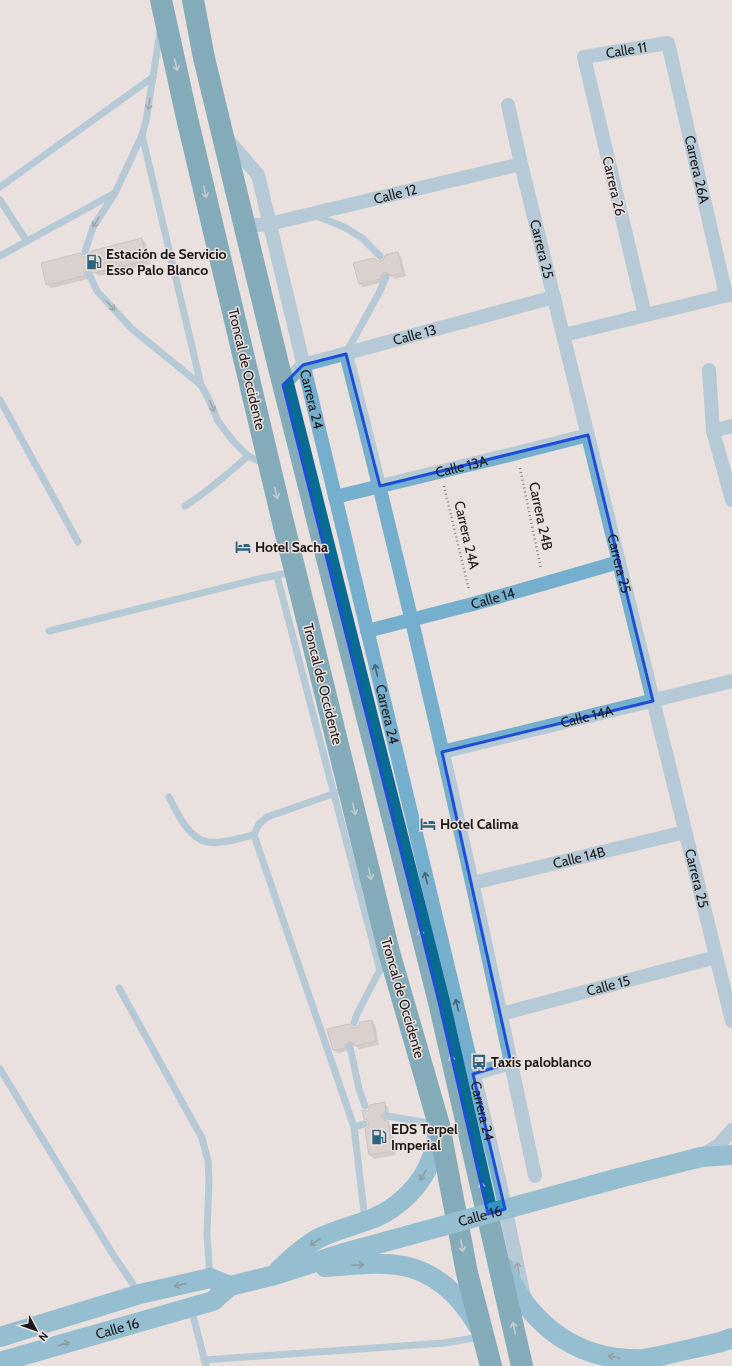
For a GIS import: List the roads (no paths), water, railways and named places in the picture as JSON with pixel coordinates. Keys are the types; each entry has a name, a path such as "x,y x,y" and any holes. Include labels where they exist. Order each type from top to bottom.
{"highway":[{"path":"193,0 204,58 283,385 438,1002 522,1366"},
{"name":"Troncal de Occidente","path":"163,5 270,467 286,574 342,790 384,961 439,1125 467,1273 492,1366"}],"street":[{"name":"Calle 11","path":"584,57 668,43"},
{"name":"Carrera 26A","path":"668,43 729,295"},
{"name":"Carrera 26","path":"584,57 644,315"},
{"name":"Carrera 25","path":"508,105 521,164 732,1021"},
{"name":"Carrera 24","path":"223,134 258,176 501,1188 526,1306"},
{"name":"Calle 12","path":"245,226 269,224 521,164"},
{"path":"564,335 729,295"},
{"name":"Calle 13","path":"303,365 554,297"},
{"path":"346,354 412,619 473,883 535,1176"},
{"path":"283,385 303,365"},
{"path":"709,370 713,431 732,500"},
{"path":"713,431 732,426"},
{"name":"Calle 13A","path":"335,497 588,435"},
{"name":"Calle 14","path":"367,631 473,604 619,562"},
{"name":"Calle 14A","path":"442,752 732,681"},
{"name":"Calle 14B","path":"473,883 685,832"},
{"name":"Calle 15","path":"501,1014 716,957"},
{"path":"473,1074 511,1063"},
{"path":"283,1273 290,1258 318,1239 376,1217 395,1206 412,1190 423,1176 432,1157 439,1125"},
{"path":"700,1157 720,1145 732,1130"},
{"name":"Calle 16","path":"0,1362 213,1301 230,1286 283,1273 344,1253 700,1157 732,1154"},
{"path":"496,1248 513,1286 526,1306 541,1322 559,1336 578,1347 600,1355 622,1359 645,1359 721,1342 732,1338"},
{"path":"283,1273 384,1264 418,1270 439,1280 452,1291 469,1310 484,1336"},
{"path":"210,1278 230,1286"},
{"name":"Calle 16","path":"0,1336 140,1294 210,1278"},
{"path":"642,1366 667,1354"}],"lane":[{"path":"85,252 93,227 115,193 142,135 146,121 163,5"},
{"path":"0,187 153,77"},
{"path":"142,135 201,385 218,421 233,441 248,456 270,467"},
{"path":"0,256 26,240 115,193"},
{"path":"0,200 26,240"},
{"path":"312,214 344,228 362,238 380,256"},
{"path":"89,274 97,291 132,329 201,385"},
{"path":"346,354 386,277"},
{"path":"0,400 78,542"},
{"path":"185,506 213,486 248,456"},
{"path":"49,631 286,574"},
{"path":"342,790 267,817 259,824 254,835 354,1127 365,1221"},
{"path":"168,797 181,821 194,834 206,842 224,842 254,835"},
{"path":"354,1023 357,1014 384,961"},
{"path":"119,988 202,1138 208,1161 209,1179 207,1234 210,1278"},
{"path":"350,1047 359,1089 365,1106"},
{"path":"0,1069 112,1253 140,1294"},
{"path":"387,1116 439,1125"},
{"path":"354,1127 364,1124"},
{"path":"190,1307 205,1363 444,1343 484,1336"}],"place":[{"name":"Estación de Servicio Esso Palo Blanco","path":"94,262"},
{"name":"Hotel Sacha","path":"243,547"},
{"name":"Hotel Calima","path":"428,824"},
{"name":"Taxis paloblanco","path":"479,1062"},
{"name":"EDS Terpel Imperial","path":"379,1137"}]}
